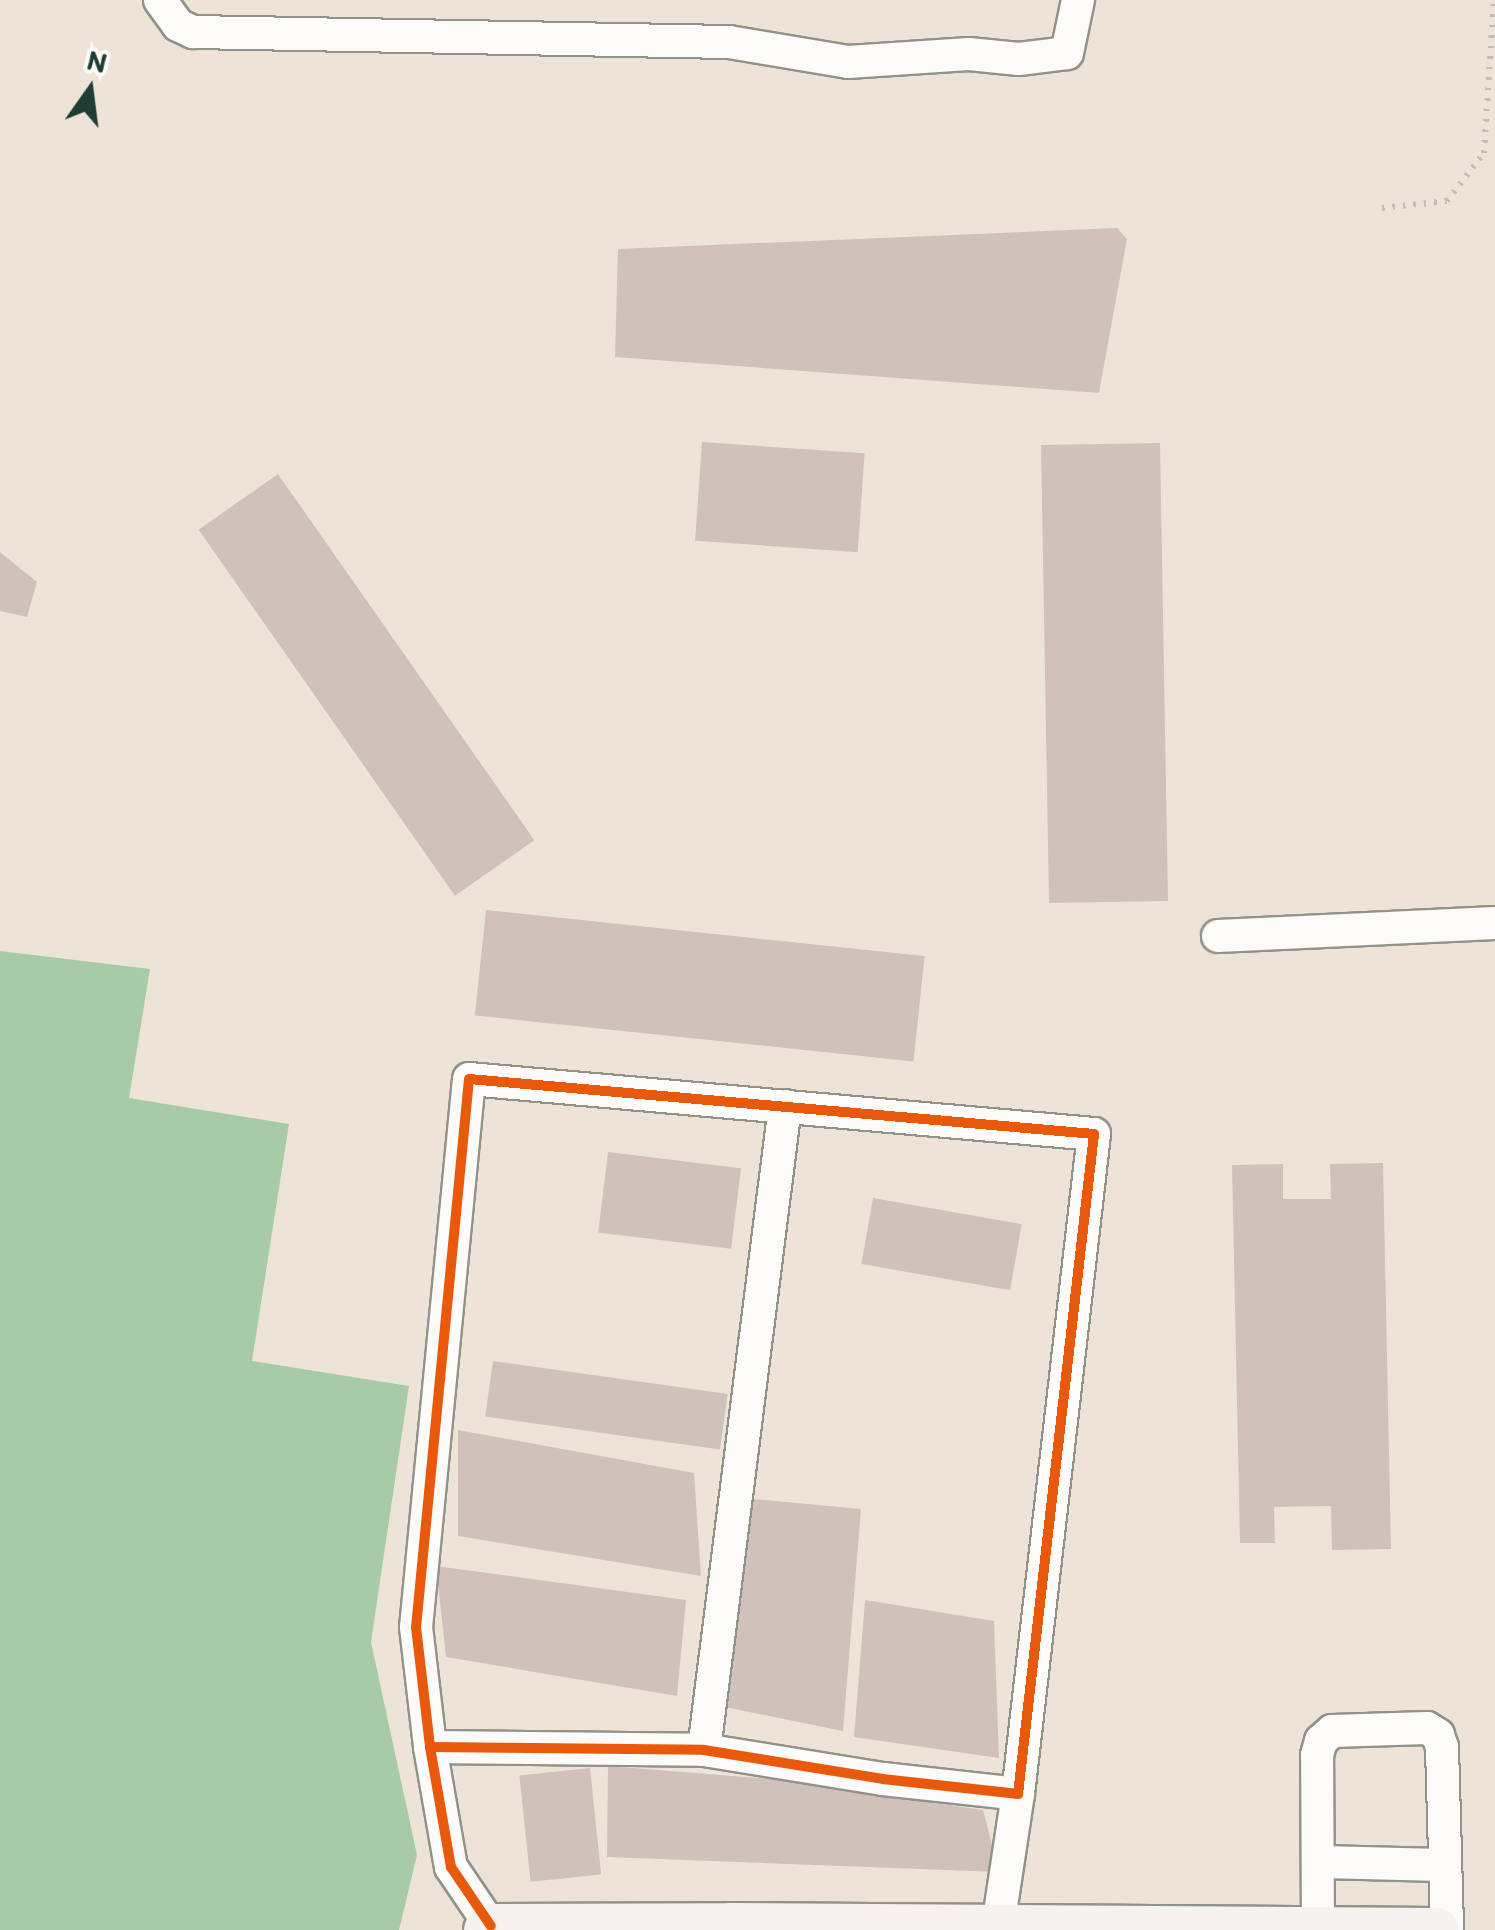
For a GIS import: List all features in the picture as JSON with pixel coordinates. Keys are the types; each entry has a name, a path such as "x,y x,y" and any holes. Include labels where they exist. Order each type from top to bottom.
{"street":[{"path":"160,0 178,25 193,32 730,42 848,62 969,54 1019,59 1066,53 1078,0"},
{"path":"1218,936 1495,923"},
{"path":"998,1926 1018,1794 1094,1134 468,1079 416,1627 450,1867 488,1928 998,1926 1436,1930"},
{"path":"704,1750 785,1106"},
{"path":"1318,1928 1317,1754 1321,1740 1332,1731 1428,1728 1438,1736 1442,1747 1447,1930"},
{"path":"430,1747 704,1750 883,1779 1018,1794"},
{"path":"1318,1862 1444,1865"}],"path":[{"path":"1382,208 1447,201 1484,152 1494,0"}],"green space":[{"path":"0,951 150,969 129,1098 289,1124 252,1361 409,1386 371,1642 417,1855 399,1930 0,1930"}],"building":[{"path":"1117,228 1127,239 1099,393 615,357 618,249"},
{"path":"702,442 865,453 858,552 695,541"},
{"path":"1160,443 1168,901 1049,903 1041,445"},
{"path":"278,474 534,840 455,896 199,530"},
{"path":"0,552 37,582 27,617 0,611"},
{"path":"486,910 925,956 914,1062 475,1015"},
{"path":"608,1152 741,1168 731,1249 598,1232"},
{"path":"1383,1163 1391,1549 1332,1550 1331,1506 1274,1507 1275,1543 1240,1543 1232,1165 1283,1164 1283,1199 1331,1199 1330,1164"},
{"path":"873,1198 1022,1224 1010,1290 861,1264"},
{"path":"493,1361 728,1394 720,1449 485,1416"},
{"path":"458,1430 694,1473 701,1576 458,1536"},
{"path":"742,1498 861,1509 843,1731 710,1704"},
{"path":"436,1566 686,1600 677,1696 446,1657"},
{"path":"865,1600 994,1621 999,1758 854,1737"},
{"path":"608,1766 771,1779 983,1810 999,1872 607,1857"},
{"path":"590,1768 601,1874 531,1882 519,1775"}],"cycle path":[{"path":"430,1747 704,1750 883,1779 1018,1794 1094,1134 469,1079 416,1627 430,1747 451,1867 491,1926"}]}
